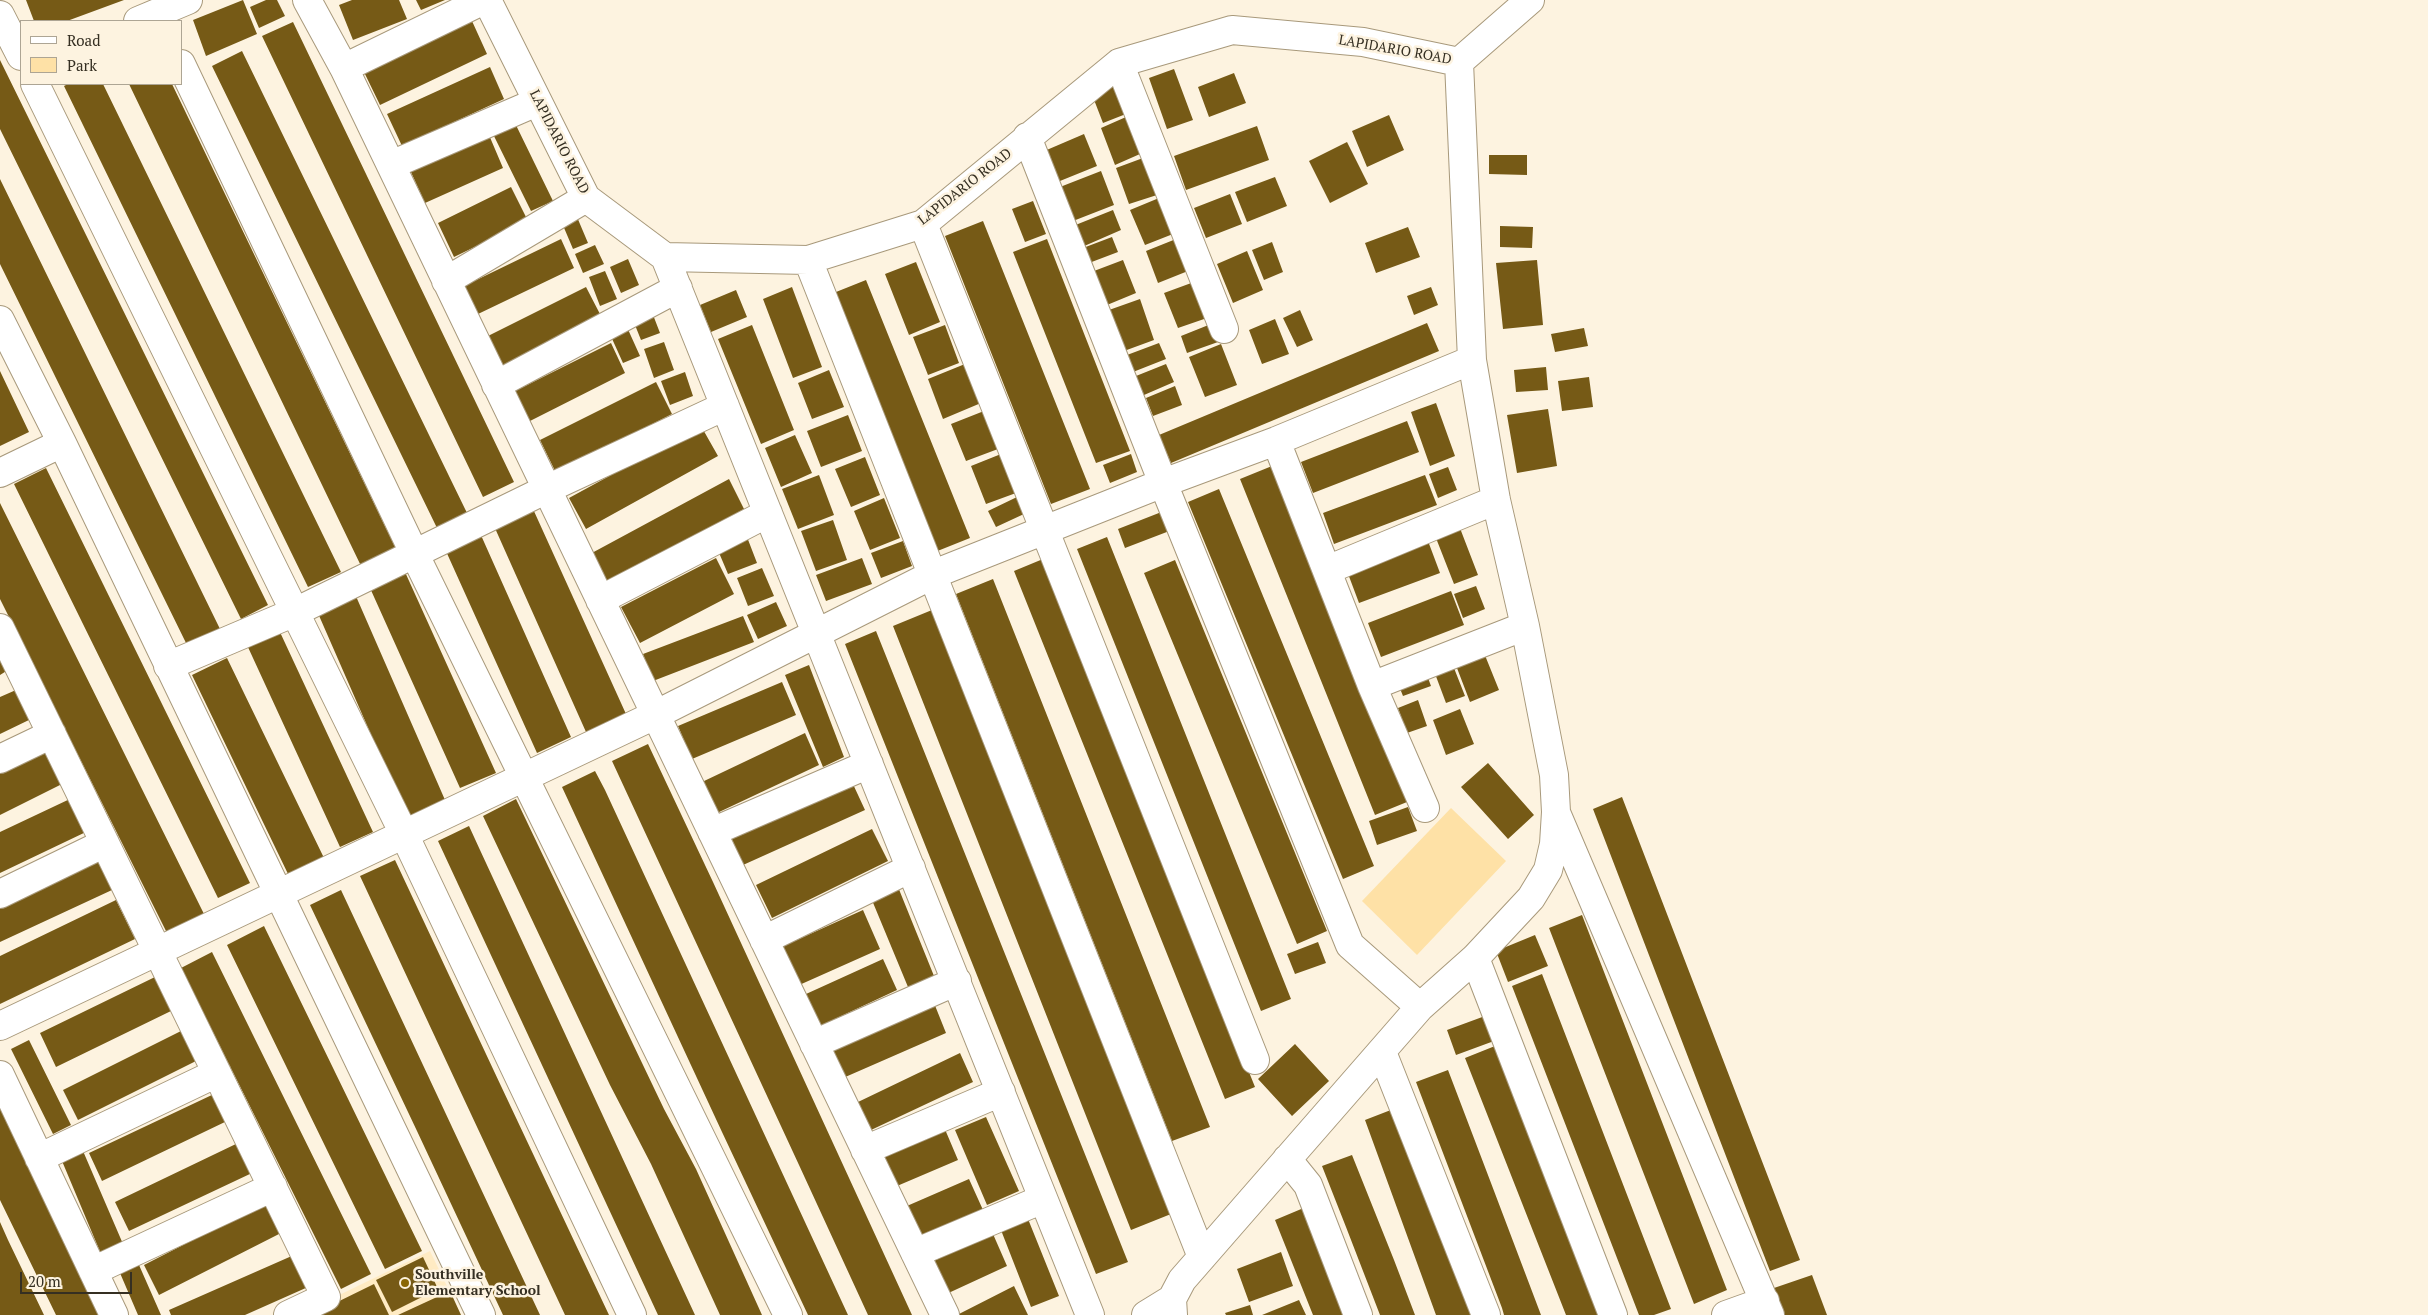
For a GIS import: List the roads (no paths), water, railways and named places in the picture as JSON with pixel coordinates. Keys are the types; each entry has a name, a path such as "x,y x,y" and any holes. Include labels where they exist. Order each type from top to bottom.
{"street":[{"path":"152,18 188,0"},
{"path":"307,0 344,68 945,1315"},
{"path":"344,68 485,0"},
{"name":"LAPIDARIO ROAD","path":"485,0 586,198 665,257 808,260 923,224 1119,63 1232,30 1362,42 1459,62 1530,0"},
{"path":"0,15 20,54"},
{"path":"1146,1315 1173,1307 1182,1280 1420,1007 1475,958 1532,898 1548,870 1554,844 1556,812 1554,775 1525,626 1496,500 1472,360 1459,62"},
{"path":"1119,63 1224,329"},
{"path":"182,66 414,553 788,1315"},
{"path":"36,85 404,834 632,1315"},
{"path":"391,165 537,102"},
{"path":"1027,137 1163,483 1350,945 1420,1007"},
{"path":"446,281 586,198"},
{"path":"923,224 1255,1060"},
{"path":"665,257 1001,1092 1043,1199 1084,1313"},
{"path":"808,260 934,574 1202,1257"},
{"path":"496,385 678,288"},
{"path":"0,320 62,443 481,1315"},
{"path":"0,1026 655,715 934,574 1276,440 1472,360"},
{"path":"168,666 295,612 547,489 725,406"},
{"path":"1276,440 1372,686 1425,808"},
{"path":"0,473 62,443"},
{"path":"1327,570 1496,500"},
{"path":"600,600 768,513"},
{"path":"1372,686 1525,626"},
{"path":"0,628 326,1297 288,1315"},
{"path":"0,759 52,734"},
{"path":"712,832 869,764"},
{"path":"1556,812 1768,1308 1726,1315"},
{"path":"0,894 105,843"},
{"path":"764,940 911,868"},
{"path":"1475,958 1613,1315"},
{"path":"814,1044 956,981"},
{"path":"1382,1052 1486,1315"},
{"path":"39,1158 217,1073"},
{"path":"0,1075 114,1315"},
{"path":"865,1150 1001,1092"},
{"path":"1287,1159 1308,1185 1358,1315"},
{"path":"94,1271 273,1187"},
{"path":"915,1253 1043,1199"}],"place":[{"name":"Southville Elementary School","path":"405,1283"}]}
